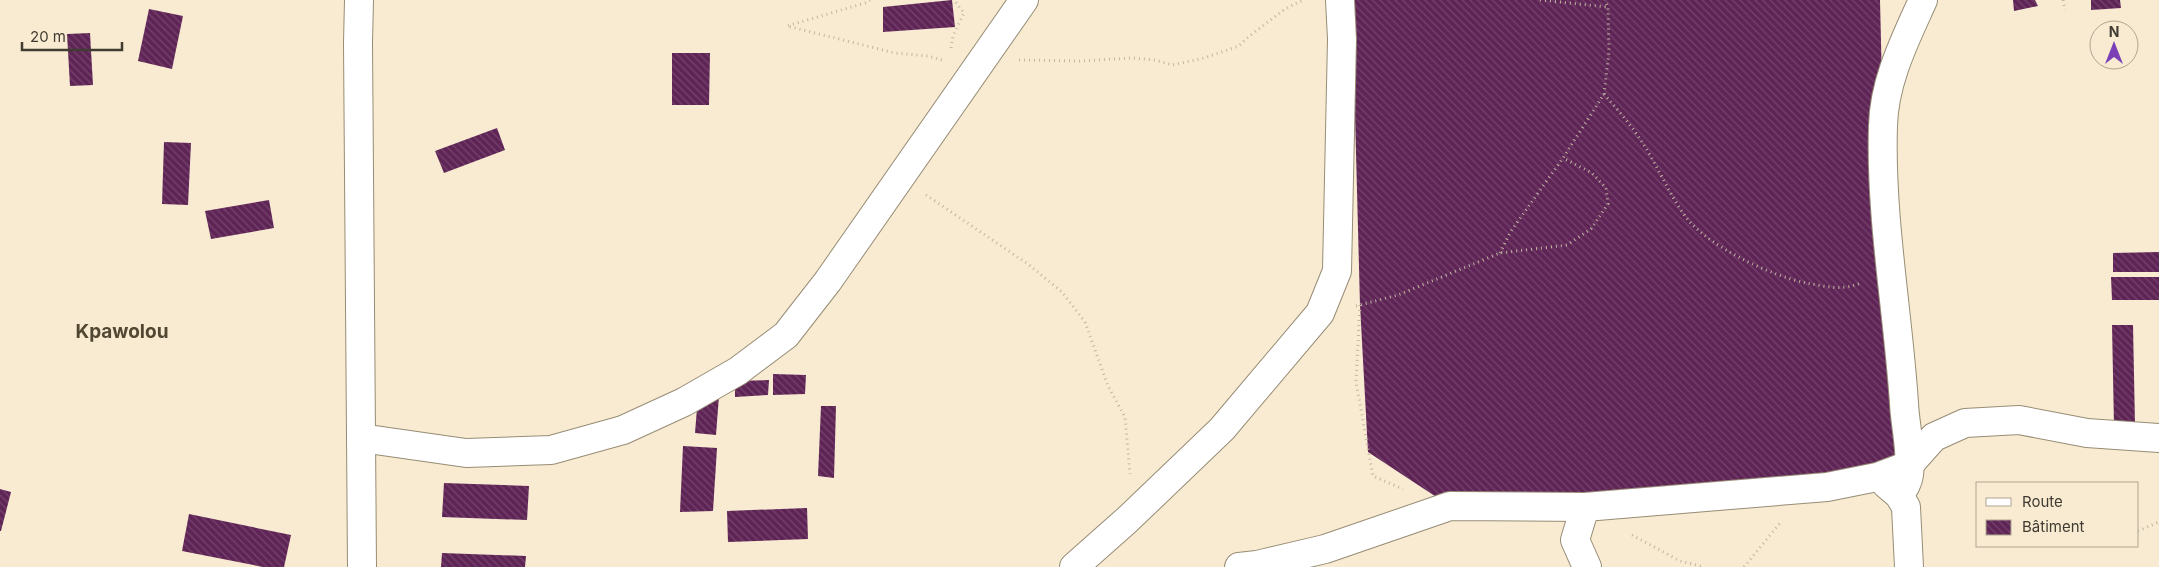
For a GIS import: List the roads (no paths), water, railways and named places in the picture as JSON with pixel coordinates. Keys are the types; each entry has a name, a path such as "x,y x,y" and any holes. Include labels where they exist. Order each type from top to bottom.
{"street":[{"path":"360,0 358,43 362,567"},
{"path":"361,438 466,453 551,450 623,430 684,402 738,371 786,335 828,281 1024,0"},
{"path":"1074,567 1127,520 1222,429 1320,313 1337,271 1342,39 1340,0"},
{"path":"1900,495 1906,486 1909,465 1902,368 1890,263 1882,126 1885,96 1923,0"},
{"path":"1239,567 1325,558 1450,506 1585,507 1827,487 1877,477 1909,465 1934,437 1965,423 2019,420 2087,433 2159,438"},
{"path":"1877,477 1900,495 1906,507 1909,567"},
{"path":"1585,507 1575,540 1587,567"}],"district":[{"name":"Kpawolou","path":"122,331"}]}
